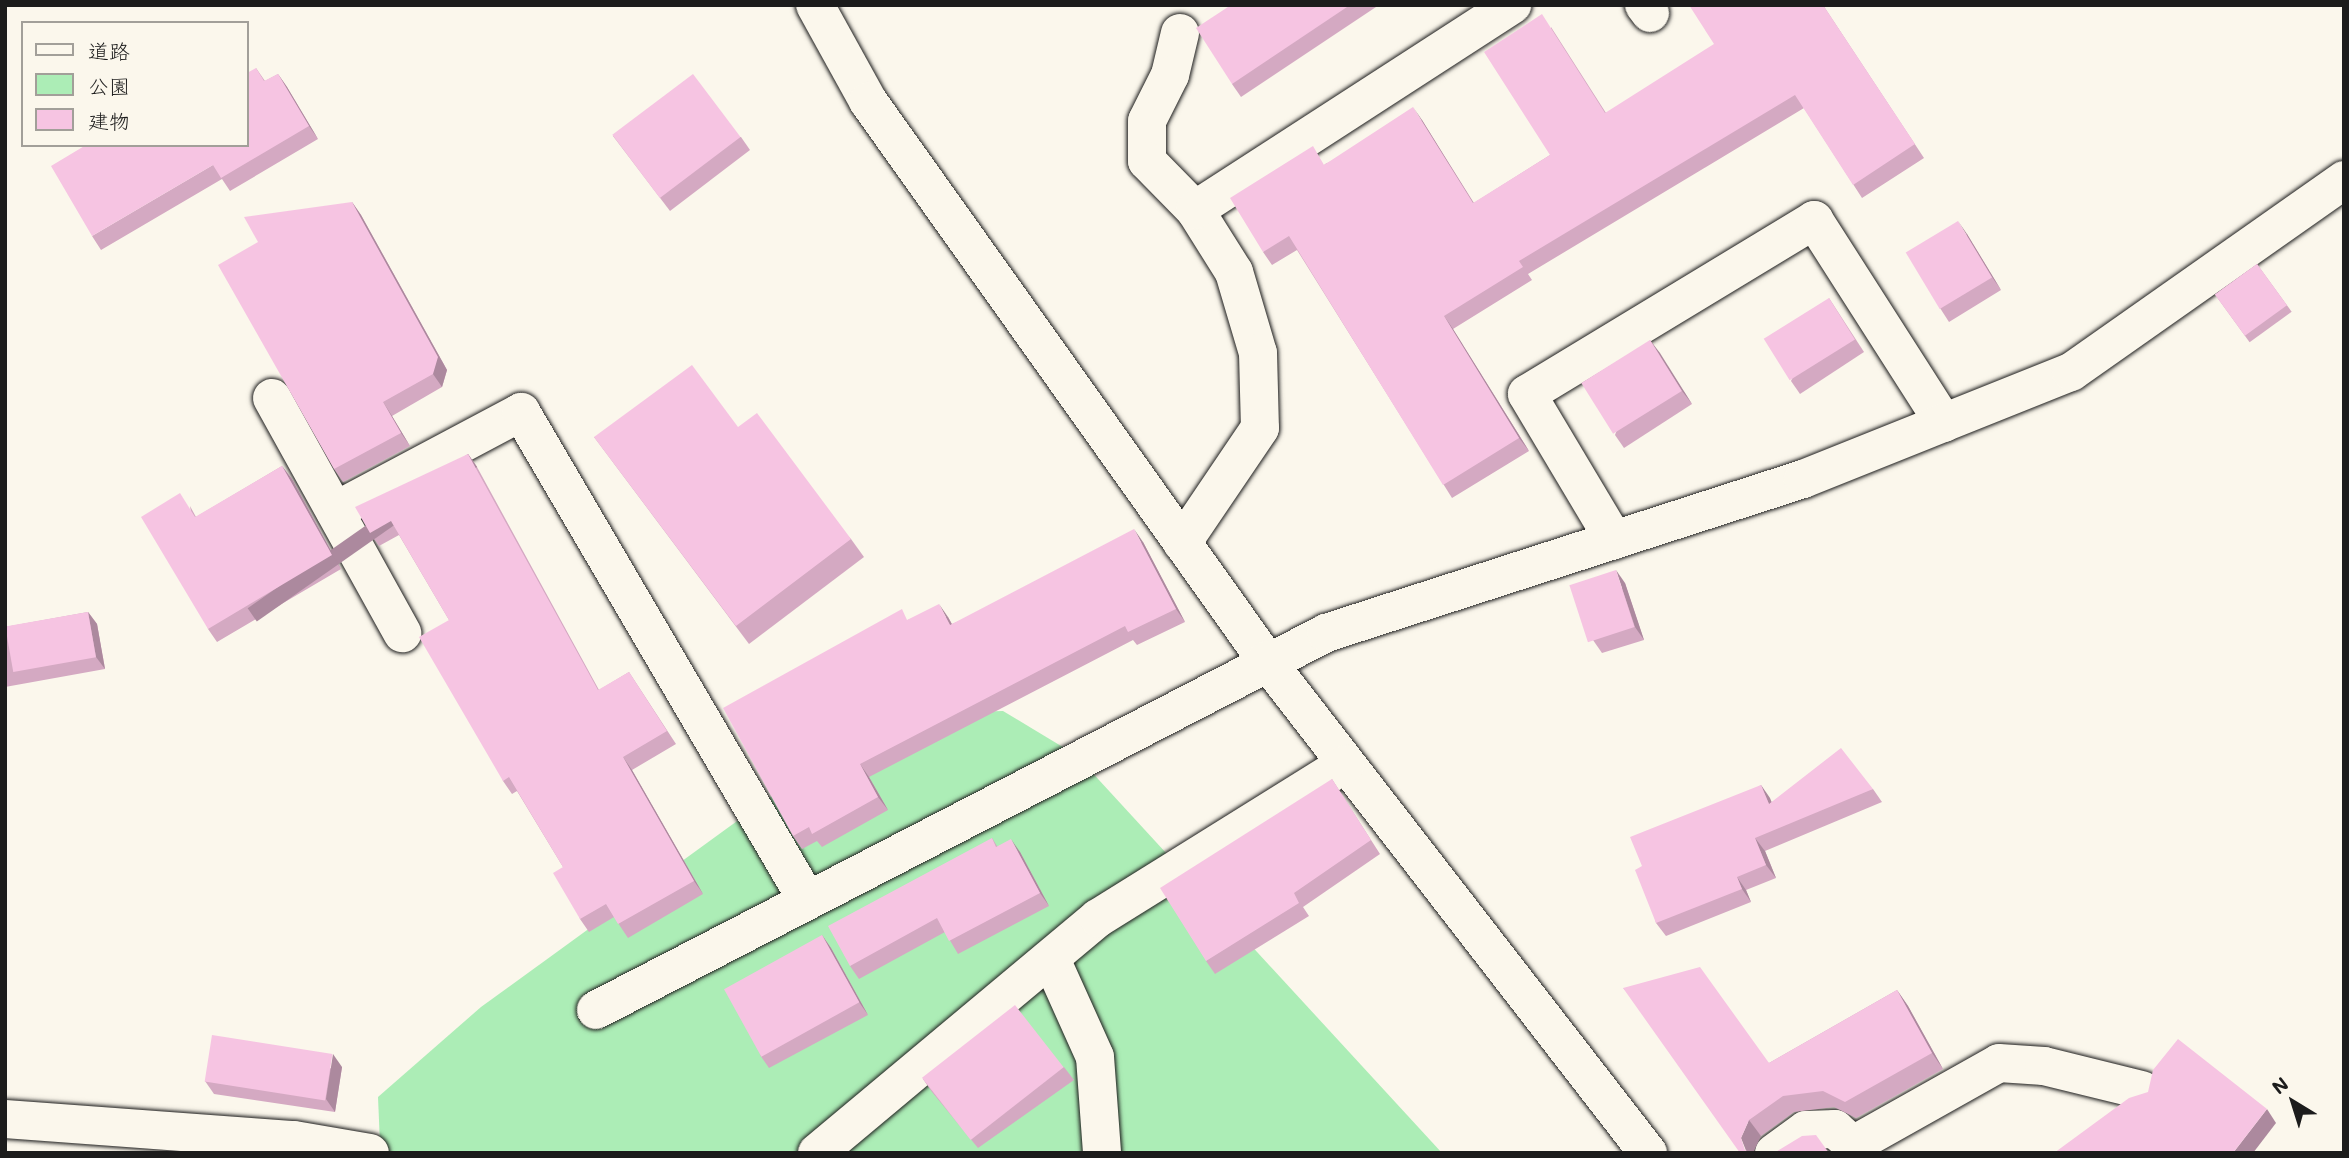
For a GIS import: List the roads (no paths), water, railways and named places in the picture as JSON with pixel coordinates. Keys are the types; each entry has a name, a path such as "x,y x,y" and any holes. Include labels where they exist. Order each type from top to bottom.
{"street":[{"path":"815,5 869,101 1266,660 1647,1153"},
{"path":"1195,210 1513,5"},
{"path":"1180,33 1170,75 1147,121 1147,161 1195,210 1234,272 1258,353 1260,428 1182,543"},
{"path":"596,1010 1266,660 1326,633 1803,479 2071,372 2341,190"},
{"path":"1614,540 1527,394 1814,220 1944,423"},
{"path":"272,398 402,633"},
{"path":"335,511 521,412 807,900"},
{"path":"817,1153 1098,918 1345,764"},
{"path":"1051,959 1094,1057 1102,1153"},
{"path":"1774,1153 1806,1130 1835,1129 1853,1145 1999,1063 2044,1066 2142,1090"},
{"path":"5,1119 293,1140 370,1153"}]}
